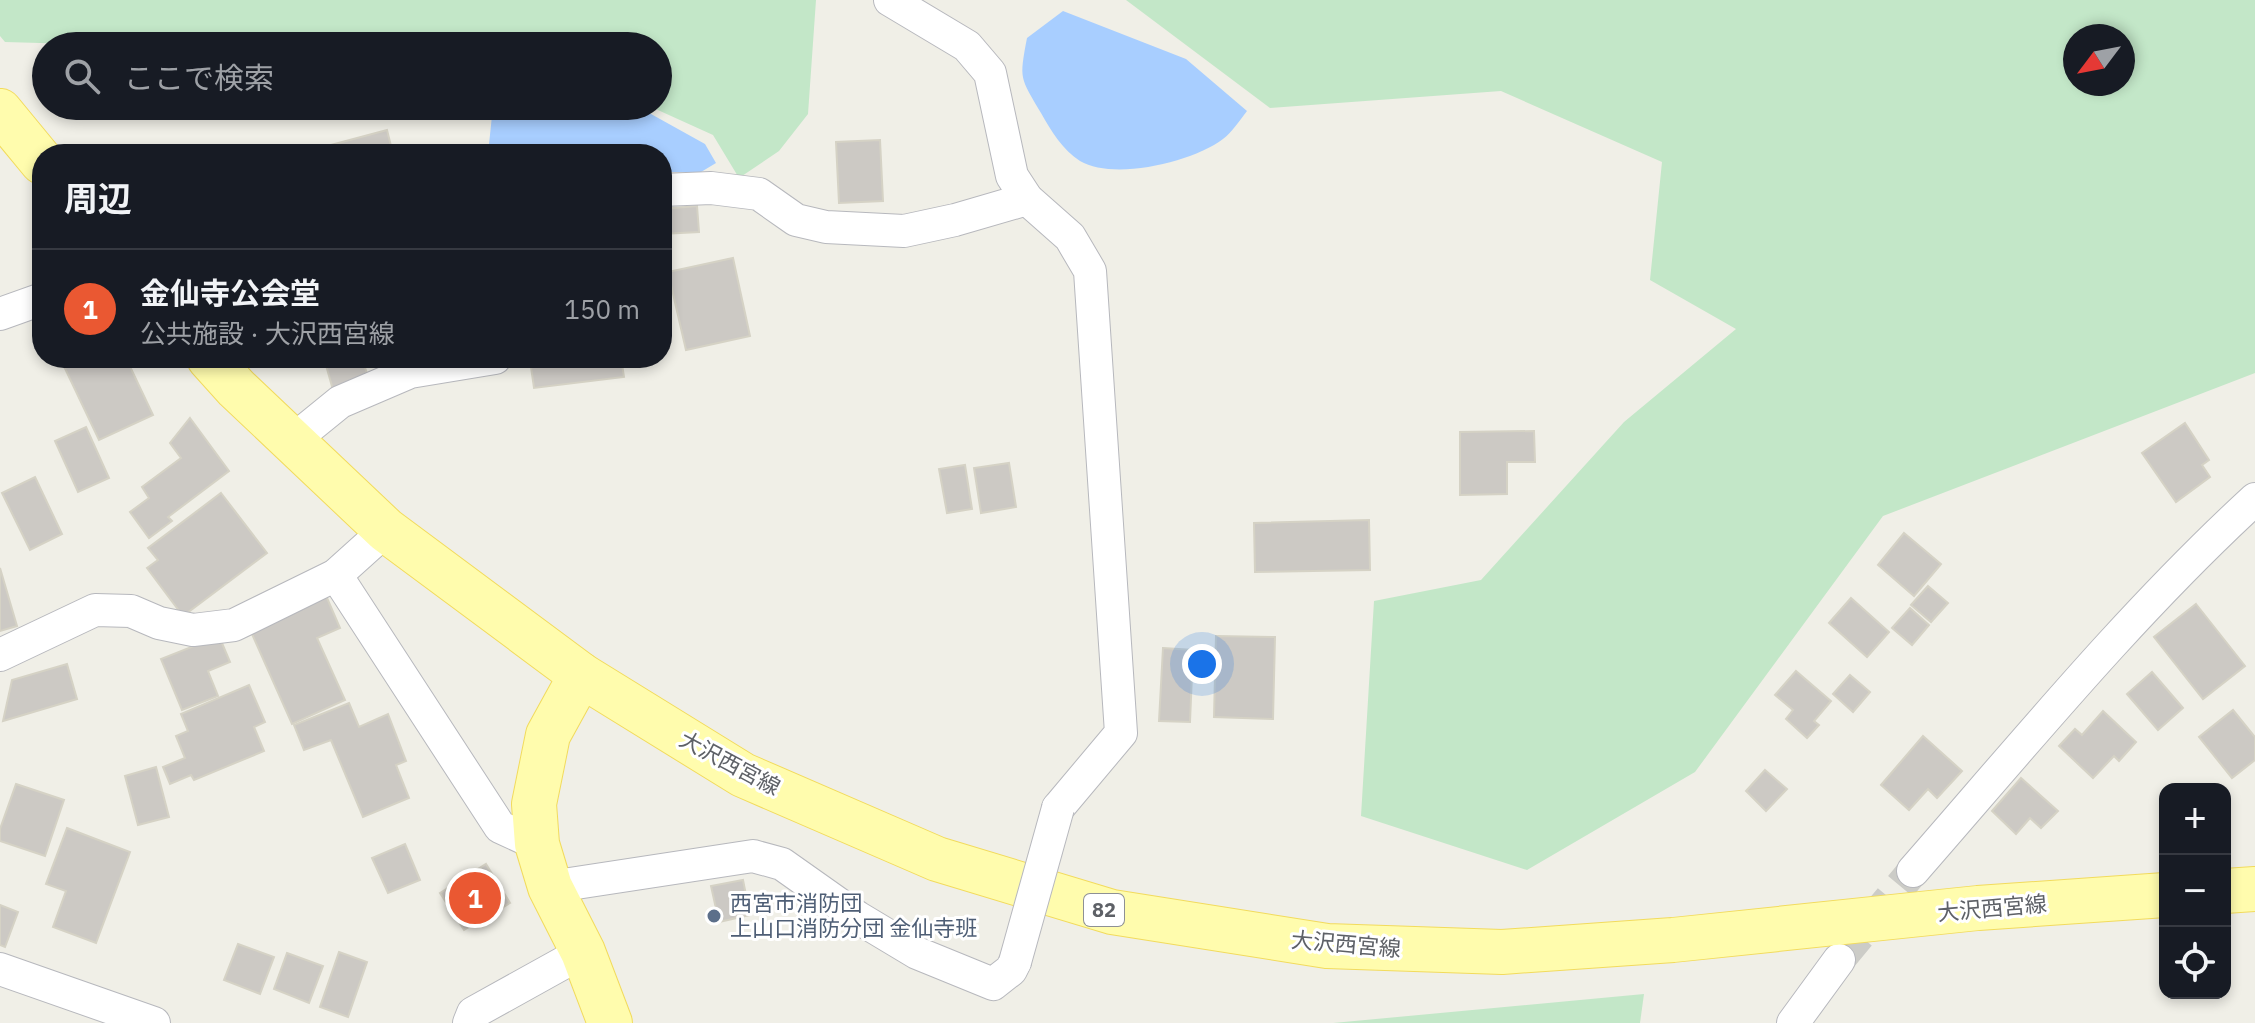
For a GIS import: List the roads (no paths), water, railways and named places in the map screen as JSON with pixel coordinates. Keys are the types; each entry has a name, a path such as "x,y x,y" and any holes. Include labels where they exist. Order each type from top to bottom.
{"main road":[{"path":"0,111 32,150"},
{"name":"大沢西宮線","path":"218,368 386,530 581,675 743,775 937,859 1112,912 1327,946 1502,952 1673,940 1978,908 2159,895"},
{"path":"581,675 548,735 534,804 537,844 550,887 583,952 610,1023"},
{"path":"2231,891 2255,889"}],"street":[{"path":"550,887 753,856 782,864 857,917 929,958 993,984 1011,970 1015,962 1058,808 1121,733 1090,271 1070,237 1027,199 1012,176 990,73 967,46 890,0"},
{"path":"672,190 711,188 759,194 796,220 826,227 904,231 1027,199"},
{"path":"0,314 32,303"},
{"path":"292,441 340,402 410,372 434,368"},
{"path":"1913,871 2096,663 2201,549 2255,499"},
{"path":"0,655 95,610 131,611 159,623 193,630 234,625 336,575 386,530"},
{"path":"336,575 500,827 537,844"},
{"path":"469,1023 473,1013 583,952"},
{"path":"1793,1023 1839,960"},
{"path":"0,969 154,1023"}],"water":[{"path":"1063,11 1186,59 1247,111 1223,139 1174,161 1132,169 1112,169 1080,161 1053,133 1029,92 1022,71 1027,38"},
{"path":"492,120 662,120 705,144 716,163 701,172 672,172 672,144 489,144"}],"tunnel":[{"path":"1839,960 1913,871"}],"place":[{"name":"金仙寺公会堂","path":"475,898"},
{"name":"西宮市消防団 上山口消防分団 金仙寺班","path":"714,916"}]}
